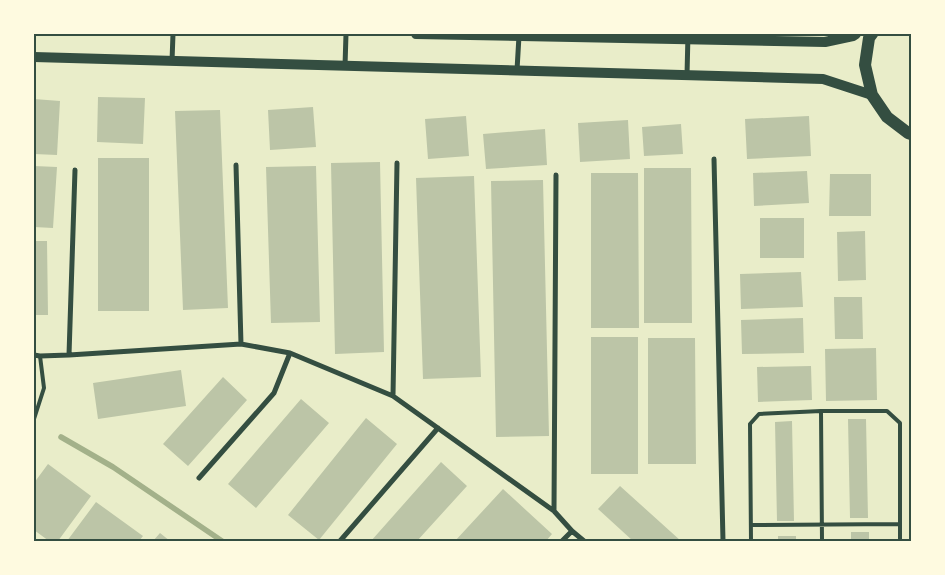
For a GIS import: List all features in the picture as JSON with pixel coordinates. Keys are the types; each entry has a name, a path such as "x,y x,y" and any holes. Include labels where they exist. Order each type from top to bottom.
{"main road":[{"path":"416,34 688,36 825,42 856,34"},
{"path":"872,34 869,38 865,65 872,95 887,117 910,135"},
{"path":"34,57 823,79 872,95"}],"street":[{"path":"172,61 173,34"},
{"path":"345,66 346,34"},
{"path":"517,71 519,35"},
{"path":"687,75 688,36"},
{"path":"714,159 724,541"},
{"path":"393,396 397,163"},
{"path":"236,165 241,344"},
{"path":"69,355 75,170"},
{"path":"554,511 556,175"},
{"path":"34,355 69,355 241,344 290,353 393,396 554,511 584,541"},
{"path":"199,478 274,393 290,353"},
{"path":"340,541 438,428"},
{"path":"562,541 572,531"}],"lane":[{"path":"34,419 44,388 40,356"},
{"path":"821,411 822,541"},
{"path":"751,541 750,424 759,414 821,411 886,411 900,423 900,541"},
{"path":"751,525 900,524"}],"building":[{"path":"98,97 145,98 143,144 97,142"},
{"path":"34,99 60,101 57,155 34,154"},
{"path":"313,107 316,147 270,150 268,110"},
{"path":"220,110 228,308 183,310 175,111"},
{"path":"466,116 469,156 428,159 425,119"},
{"path":"809,116 811,156 747,159 745,119"},
{"path":"628,120 630,159 580,162 578,123"},
{"path":"681,124 683,154 644,156 642,127"},
{"path":"545,129 547,165 486,169 483,134"},
{"path":"98,158 149,158 149,311 98,311"},
{"path":"380,162 384,352 335,354 331,163"},
{"path":"34,166 57,167 53,228 34,227"},
{"path":"316,166 320,322 271,323 266,167"},
{"path":"644,168 691,168 692,323 644,323"},
{"path":"807,171 809,203 754,206 753,173"},
{"path":"591,173 638,173 639,328 591,328"},
{"path":"830,174 871,174 871,216 829,216"},
{"path":"474,176 481,377 423,379 416,178"},
{"path":"543,180 549,436 496,437 491,181"},
{"path":"760,218 804,218 804,258 760,258"},
{"path":"865,231 866,280 838,281 837,232"},
{"path":"34,241 47,241 48,315 34,315"},
{"path":"801,272 803,307 741,309 740,274"},
{"path":"834,297 862,297 863,339 835,339"},
{"path":"803,318 804,353 742,354 741,320"},
{"path":"591,337 638,337 638,474 591,474"},
{"path":"648,338 695,338 696,464 648,464"},
{"path":"876,348 877,400 826,401 825,349"},
{"path":"811,366 812,400 758,402 757,367"},
{"path":"181,370 186,406 98,419 93,383"},
{"path":"223,377 247,400 188,466 163,444"},
{"path":"301,399 329,423 256,508 228,484"},
{"path":"366,418 397,444 319,540 288,515"},
{"path":"848,419 866,419 868,518 850,518"},
{"path":"792,421 794,521 777,521 775,422"},
{"path":"441,462 467,486 417,541 371,541"},
{"path":"48,464 91,496 58,541 49,541 34,530 34,483"},
{"path":"620,486 681,541 633,541 598,509"},
{"path":"503,489 552,534 546,541 455,541"},
{"path":"96,502 143,536 139,541 67,541"},
{"path":"851,532 869,532 869,541 851,541"},
{"path":"160,533 170,541 153,541"},
{"path":"778,536 796,536 796,541 778,541"}],"waterway":[{"path":"61,437 113,467 222,541"}]}
